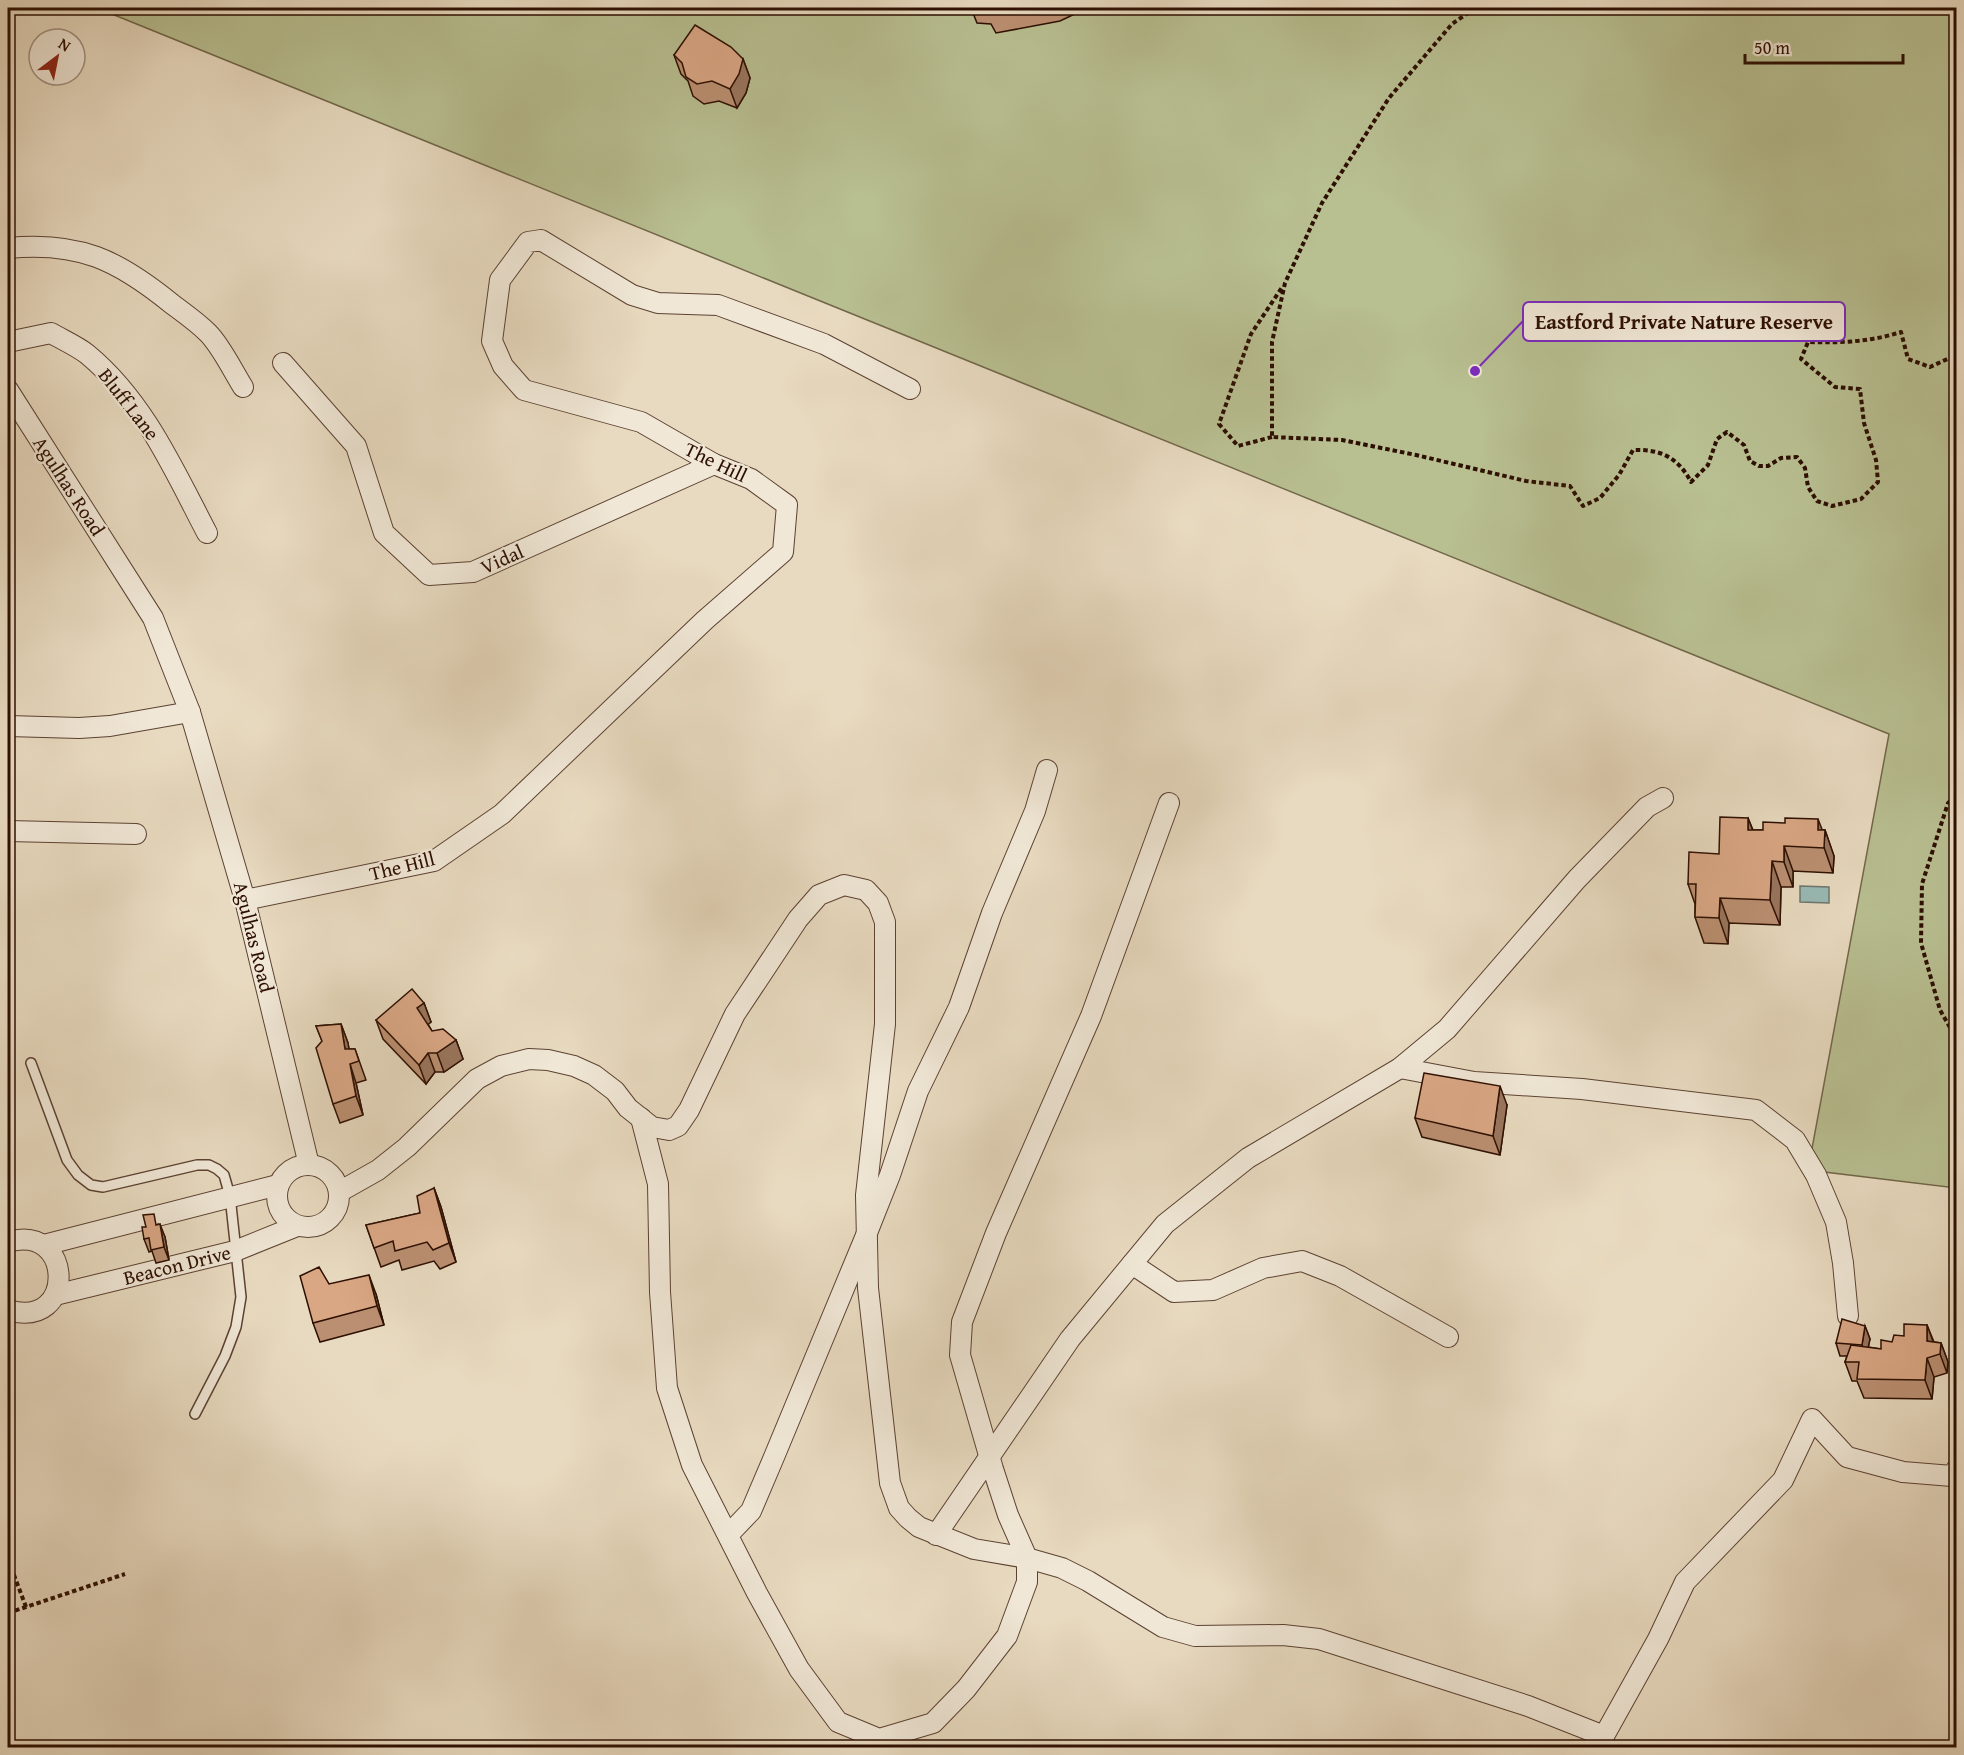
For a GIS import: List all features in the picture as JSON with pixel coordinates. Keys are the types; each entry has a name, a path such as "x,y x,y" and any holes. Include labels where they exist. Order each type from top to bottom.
{"street":[{"name":"The Hill","path":"245,900 434,861 502,814 705,620 783,552 787,505 751,479 714,464 641,422 524,390 503,366 492,341 500,279 528,242 541,240 632,295 658,303 718,305 825,344 910,389"},
{"path":"8,248 33,245 79,250 114,263 150,286 209,334 243,387"},
{"name":"Bluff Lane","path":"8,342 51,333 86,354 115,382 154,432 207,533"},
{"name":"Vidal","path":"283,363 356,446 384,533 429,575 473,572 714,464"},
{"name":"Agulhas Road","path":"8,390 153,618 190,712 245,900 309,1165"},
{"path":"8,726 89,728 190,712"},
{"path":"729,1534 751,1511 867,1233 918,1091 959,1007 992,913 1035,811 1047,770"},
{"path":"936,1535 1070,1339 1165,1224 1248,1158 1400,1068 1447,1029 1577,879 1647,807 1663,798"},
{"path":"640,1118 658,1184 660,1292 667,1388 692,1465 757,1593 799,1669 838,1722 879,1739 933,1723 966,1689 1007,1636 1027,1582 1027,1558 1008,1515 960,1355 962,1322 996,1233 1091,1016 1169,803"},
{"path":"8,831 135,834"},
{"path":"339,1192 378,1170 406,1147 477,1079 501,1066 529,1059 548,1060 574,1066 594,1075 615,1091 628,1108 652,1127 669,1130 678,1126 689,1110 735,1014 798,919 819,896 844,885 866,890 878,903 885,922 885,1024 866,1195 868,1288 890,1484 899,1508 919,1527 974,1549 1027,1558 1062,1568 1163,1626 1181,1633 1196,1636 1283,1635 1319,1639 1528,1706 1603,1742 1658,1640 1685,1582 1783,1480 1812,1419 1847,1457 1903,1472 1952,1476 1956,1470"},
{"path":"1400,1068 1474,1082 1582,1089 1756,1110 1795,1140 1820,1185 1836,1222 1848,1316"},
{"path":"299,1166 317,1166 332,1176 339,1192 339,1202 335,1213 328,1221 318,1226 308,1228 297,1226 282,1214 278,1205 276,1195 279,1185 290,1170 299,1166"},
{"path":"44,1245 279,1185"},
{"name":"Beacon Drive","path":"55,1295 235,1251 297,1226"},
{"path":"8,1242 18,1239 31,1240 44,1245 56,1259 60,1277 55,1295 46,1306 34,1312 19,1314 8,1310"},
{"path":"1132,1264 1174,1292 1213,1290 1263,1268 1302,1261 1350,1281 1448,1337"}],"lane":[{"path":"31,1063 67,1160 91,1185 103,1187 197,1165 209,1165 224,1175 230,1196 241,1297 236,1327 225,1356 195,1414"}],"path":[{"path":"1475,8 1452,24 1389,98 1322,203 1285,283 1251,334 1219,424 1238,446 1272,436 1342,440 1526,481 1570,486 1583,506 1600,498 1619,475 1633,450 1645,450 1668,456 1682,466 1691,482 1708,465 1718,439 1727,432 1744,445 1750,461 1759,466 1768,466 1781,458 1797,457 1805,468 1808,487 1817,501 1832,506 1861,499 1878,482 1876,460 1864,423 1860,389 1835,387 1801,358 1808,342 1845,343 1879,339 1901,332 1908,359 1930,367 1956,355"},
{"path":"1272,436 1272,342 1285,283"},
{"path":"1956,796 1948,803 1922,884 1921,943 1940,1010 1956,1038"},
{"path":"8,1570 14,1575 26,1607"},
{"path":"8,1613 125,1574"}],"green space":[{"path":"97,8 1956,8 1956,1188 1808,1170 1889,734"}],"water":[{"path":"1800,886 1829,887 1829,903 1800,902"}],"building":[{"path":"985,8 1024,8 989,14"},
{"path":"695,25 731,47 743,59 739,74 730,89 712,81 697,84 686,77 682,63 674,55"},
{"path":"1720,817 1748,818 1748,830 1763,830 1763,822 1785,823 1785,818 1818,819 1818,830 1825,830 1824,848 1784,846 1784,862 1772,861 1770,900 1720,898 1719,918 1695,917 1696,884 1688,884 1689,852 1719,854"},
{"path":"412,989 424,1003 417,1008 432,1031 443,1029 456,1040 437,1053 428,1053 419,1065 376,1020"},
{"path":"341,1024 345,1049 355,1049 359,1061 350,1064 356,1096 333,1104 316,1048 322,1041 316,1026"},
{"path":"1424,1073 1500,1086 1493,1136 1415,1118"},
{"path":"434,1188 449,1243 433,1250 427,1242 395,1251 393,1241 374,1248 366,1225 420,1213 417,1196"},
{"path":"154,1214 156,1225 160,1224 164,1247 151,1250 149,1238 144,1239 142,1227 146,1227 143,1215"},
{"path":"319,1267 329,1284 369,1275 377,1306 313,1323 300,1276"},
{"path":"1842,1319 1865,1326 1862,1345 1836,1343"},
{"path":"1904,1324 1927,1325 1927,1341 1941,1343 1940,1354 1927,1358 1925,1380 1857,1379 1859,1362 1845,1362 1851,1345 1881,1349 1881,1340 1892,1342 1894,1335 1904,1336"}],"place":[{"name":"Eastford Private Nature Reserve","path":"1475,371"}]}
